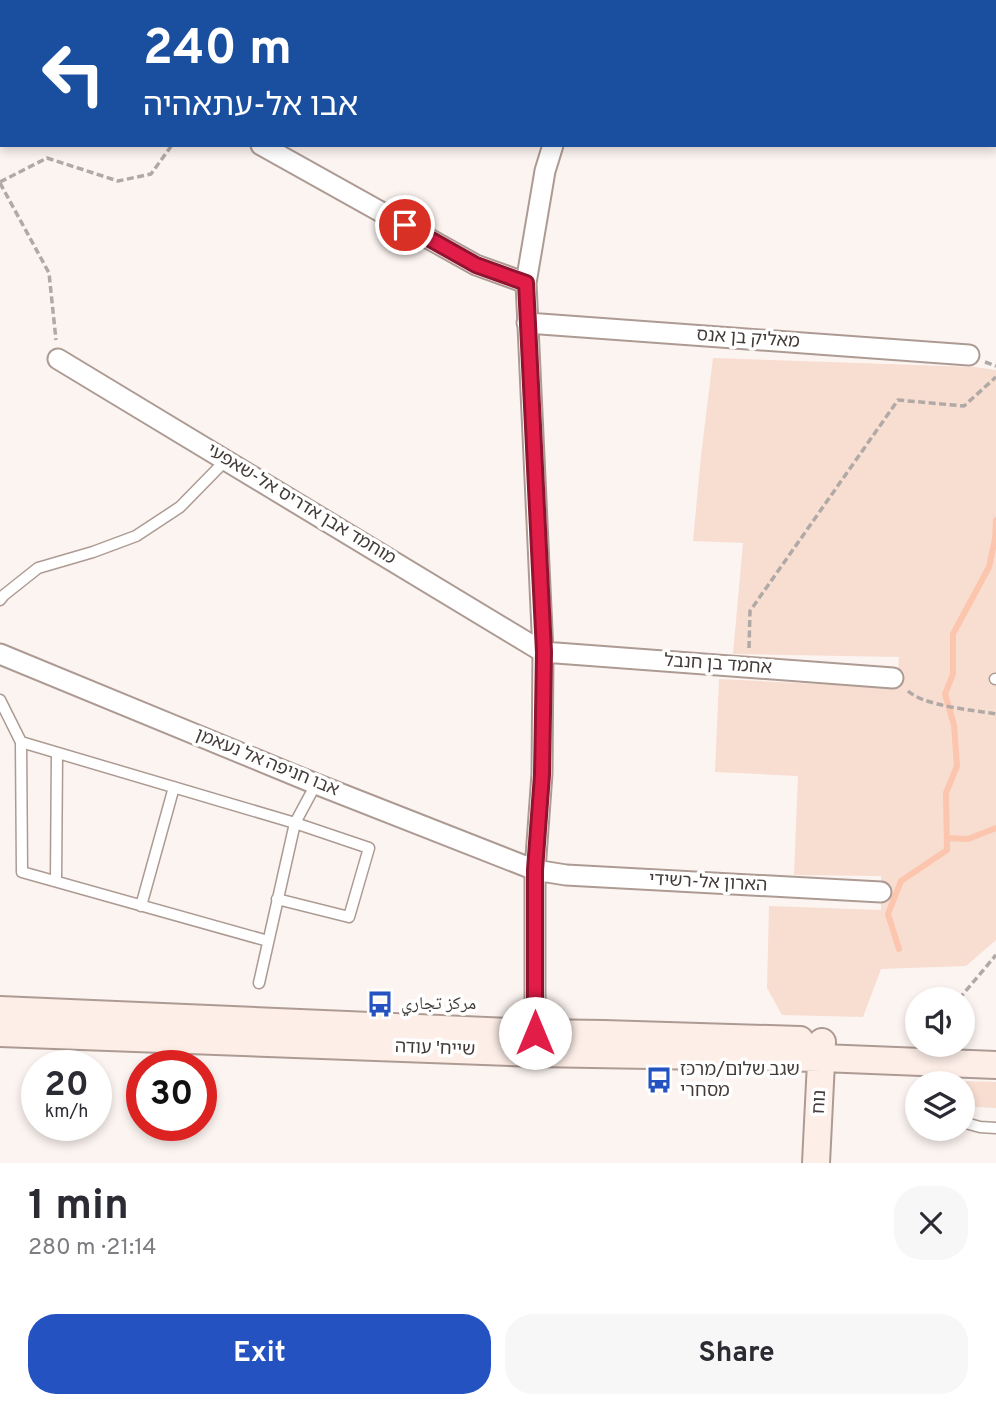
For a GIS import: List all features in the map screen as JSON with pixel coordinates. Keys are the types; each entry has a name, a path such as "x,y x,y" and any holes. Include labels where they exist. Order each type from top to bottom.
{"main road":[{"name":"שייח' עודה","path":"0,1010 535,1043"},
{"name":"שייח' עודה","path":"0,1033 535,1043 618,1034 905,1055"},
{"name":"שייח' עודה","path":"975,1050 996,1048"},
{"name":"נוח","path":"816,1163 822,1050"},
{"name":"שייח' עודה","path":"933,1057 996,1065"}],"street":[{"path":"265,147 476,265 526,283"},
{"path":"535,1043 535,870 542,775 544,652 526,283 545,171 552,147"},
{"name":"מאליק בן אנס","path":"527,323 969,355"},
{"name":"מוחמד אבן אדריס אל-שאפעי","path":"58,359 544,652"},
{"name":"אחמד בן חנבל","path":"544,652 893,677"},
{"name":"אבו חניפה אל נעאמן","path":"0,654 316,784 535,870"},
{"name":"הארון אל-רשידי","path":"535,870 881,892"}],"lane":[{"path":"0,600 38,568 136,536 180,508 226,460"},
{"path":"0,700 21,742 22,872 268,942"},
{"path":"21,742 295,823 369,848 349,917 277,899"},
{"path":"56,881 57,753"},
{"path":"259,983 295,823 316,784"},
{"path":"141,906 174,788"},
{"path":"975,1126 996,1128"}],"path":[{"path":"58,359 50,273 0,182 47,158 118,181 151,174 171,147"},
{"path":"748,667 750,611 898,400 964,406 996,377"},
{"path":"893,677 913,696 949,706 996,714"},
{"path":"969,987 996,955"}],"shaded area":[{"path":"713,358 975,367 996,370 996,940 966,966 881,969 863,1017 782,1015 767,988 769,906 881,910 881,876 794,875 798,776 715,772 719,679 897,688 899,657 733,654 743,543 693,541"},
{"path":"975,1081 996,1082 996,1108 975,1107"}],"waterway":[{"path":"899,949 888,914 901,881 947,850 946,793 957,766 954,725 945,694 953,674 953,634 989,567 996,520"},
{"path":"947,838 968,839 996,828"}],"place":[{"name":"مركز تجاري","path":"380,1004"},
{"name":"שגב שלום/מרכז מסחרי","path":"659,1080"}],"route":[{"path":"405,225 476,265 526,283 544,652 542,775 535,870 535,1033"}]}
